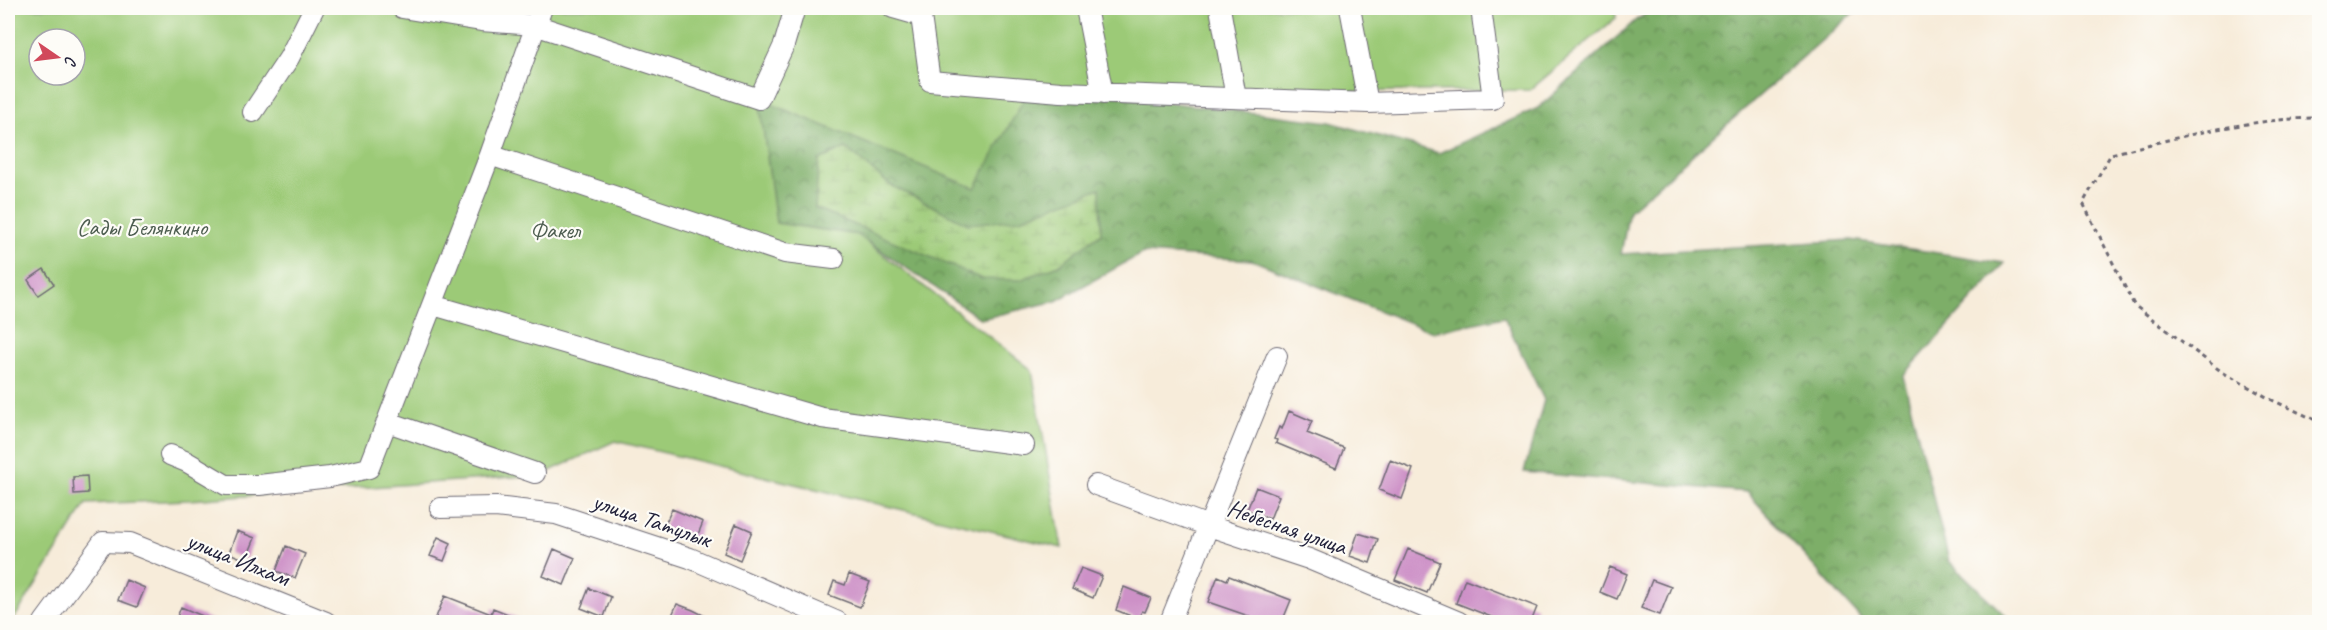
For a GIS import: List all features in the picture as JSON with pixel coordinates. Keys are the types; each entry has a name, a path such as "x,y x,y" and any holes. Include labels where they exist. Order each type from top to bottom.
{"street":[{"path":"253,112 289,58 314,8"},
{"path":"402,8 481,21 539,16 759,99 784,45 795,8"},
{"path":"893,8 920,12 930,81 1103,94 1368,103 1493,99 1481,8"},
{"path":"1086,8 1103,94"},
{"path":"1220,8 1236,98"},
{"path":"1350,8 1368,103"},
{"path":"170,455 187,462 226,485 259,485 330,477 369,468 490,155 539,16"},
{"path":"490,155 785,253 834,259"},
{"path":"433,305 822,418 1024,445"},
{"path":"1170,622 1277,356"},
{"path":"388,422 535,473"},
{"name":"Небесная улица","path":"1096,484 1209,526 1309,559 1459,622"},
{"name":"улица Татулык","path":"440,508 496,507 556,514 690,558 838,622"},
{"name":"улица Илхам","path":"44,622 102,542 130,543 326,622"}],"path":[{"path":"2319,118 2278,119 2182,136 2111,153 2083,203 2134,305 2222,372 2272,400 2319,422"}],"green space":[{"name":"Факел","path":"8,8 1615,8 1616,18 1530,90 1103,94 1031,86 975,188 759,99 776,223 858,235 1032,370 1062,548 615,441 541,475 189,500 86,504 12,622 8,622"},
{"path":"1656,8 1872,8 1853,13 1629,211 1621,254 1851,240 2005,263 1903,376 1949,561 2012,622 1864,622 1747,492 1524,472 1544,400 1504,317 1433,332 1252,260 1143,253 1056,301 981,319 858,235 776,223 759,99 1031,86 1330,122 1439,153 1538,108 1637,19"},
{"path":"846,148 890,185 968,224 1020,219 1100,188 1101,233 1059,265 1020,280 982,279 815,208 819,160"}],"building":[{"path":"44,269 54,284 38,295 28,280"},
{"path":"1289,411 1312,421 1307,433 1344,448 1336,468 1276,443 1277,440 1274,439 1279,427 1282,429"},
{"path":"1390,460 1413,469 1402,499 1379,490"},
{"path":"87,476 88,493 74,494 73,477"},
{"path":"1256,487 1279,496 1270,519 1247,510"},
{"path":"672,509 703,522 695,542 663,529"},
{"path":"736,524 752,531 740,560 724,553"},
{"path":"237,531 255,538 246,560 229,553"},
{"path":"1358,533 1378,539 1370,563 1350,556"},
{"path":"438,537 451,543 444,561 430,556"},
{"path":"286,546 305,554 295,578 276,571"},
{"path":"554,549 575,558 564,585 543,576"},
{"path":"1408,549 1440,562 1427,593 1395,580"},
{"path":"1610,567 1627,574 1617,599 1600,592"},
{"path":"1081,568 1102,576 1093,598 1072,589"},
{"path":"849,574 870,582 860,607 829,595 834,581 845,585"},
{"path":"1218,576 1227,580 1229,576 1291,600 1282,622 1266,622 1208,602"},
{"path":"1465,579 1537,607 1531,622 1504,622 1456,603"},
{"path":"126,580 145,588 137,607 118,600"},
{"path":"1652,580 1671,587 1660,615 1641,608"},
{"path":"1124,587 1151,598 1145,612 1142,611 1138,619 1116,610"},
{"path":"589,588 611,597 604,617 581,608"},
{"path":"445,596 491,614 493,608 528,622 434,622"},
{"path":"677,604 693,610 717,622 669,622"},
{"path":"181,607 217,622 175,622"}],"park label":[{"name":"Сады Белянкино","path":"142,227"}]}
